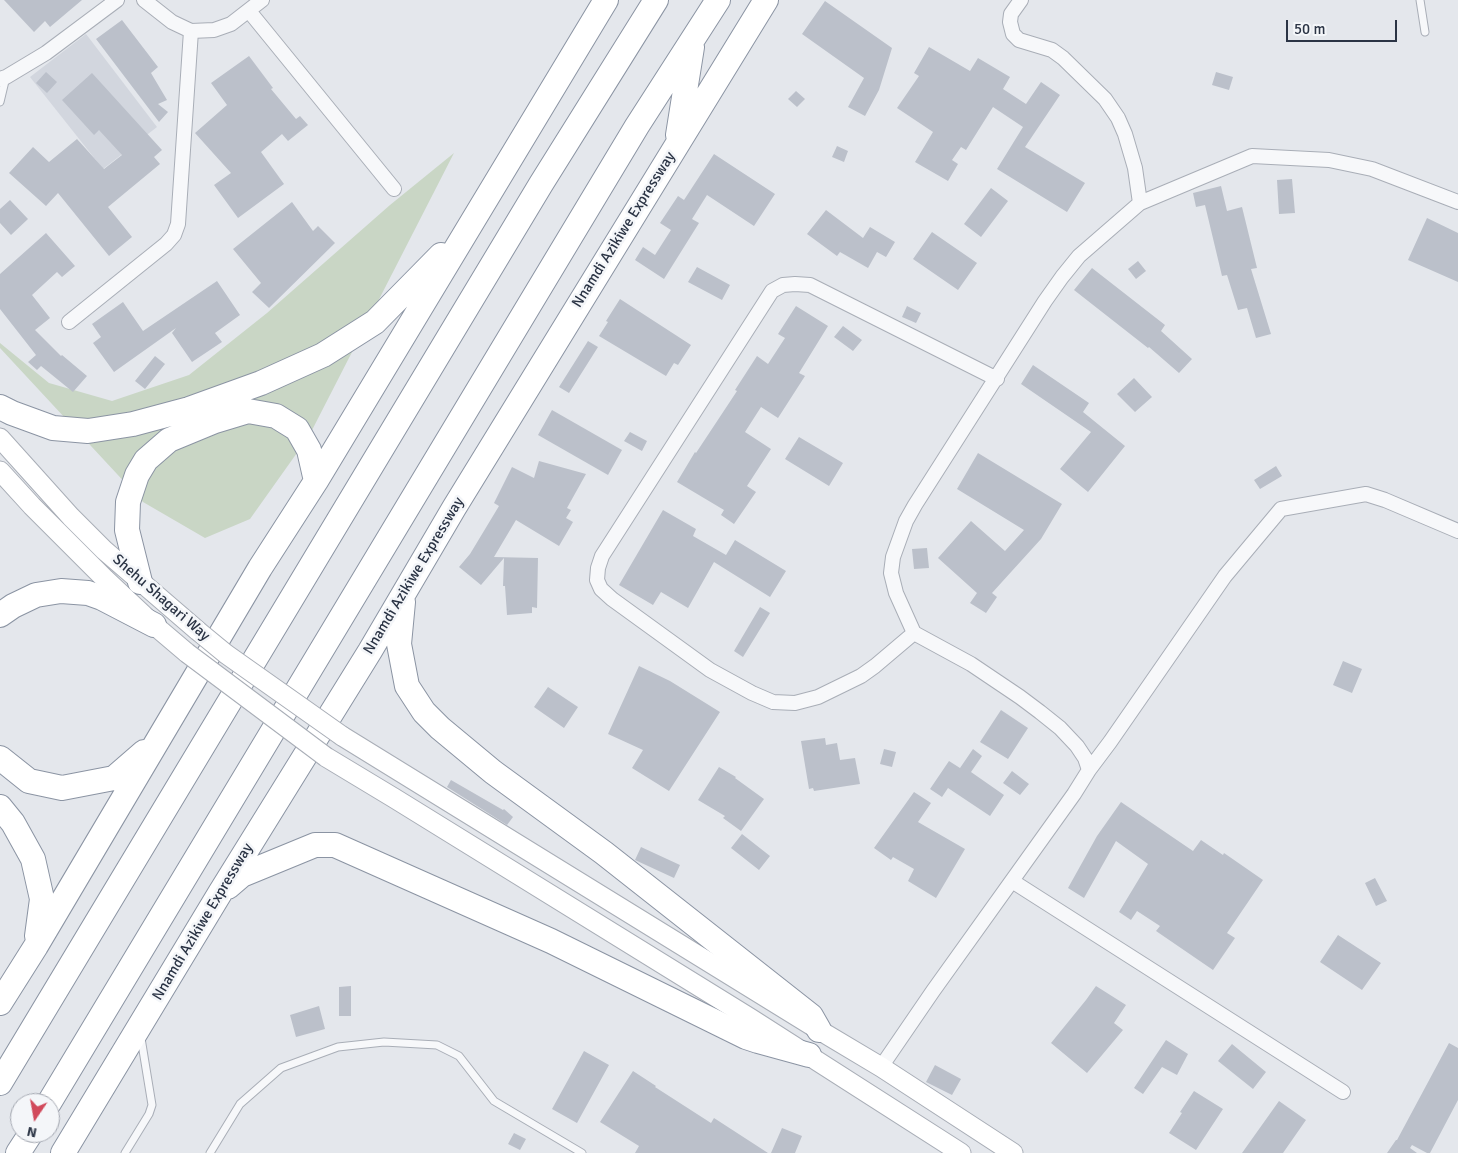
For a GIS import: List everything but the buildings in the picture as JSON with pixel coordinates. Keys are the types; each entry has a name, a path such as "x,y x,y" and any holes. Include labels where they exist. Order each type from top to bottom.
{"highway":[{"path":"0,1003 36,946 260,568 316,481 606,0"},
{"path":"0,1083 541,184 656,0"},
{"path":"55,1093 632,134 718,0"},
{"name":"Nnamdi Azikiwe Expressway","path":"63,1153 401,599 454,508 628,222 766,0"},
{"path":"677,146 693,39"},
{"path":"0,406 12,414 53,428 88,431 132,424 190,409 261,383 323,355 375,322 469,227"},
{"path":"140,582 127,530 128,502 137,476 146,460 169,440 215,421 248,411 276,416 297,429 309,450 316,481"},
{"path":"0,615 13,606 36,596 61,591 88,593 102,598 154,625"},
{"path":"401,599 404,604 399,644 407,686 424,712 440,728 493,772 626,870 810,1016 819,1030"},
{"path":"0,758 29,781 62,788 114,778 157,742"},
{"path":"0,807 13,823 33,859 42,899 36,946"},
{"path":"220,893 242,875 315,845 335,845 551,941 746,1037 809,1055"}],"main road":[{"name":"Shehu Shagari Way","path":"0,438 70,518 140,582 226,654 342,736 881,1067 1013,1153"},
{"name":"Shehu Shagari Way","path":"0,471 38,512 154,625 188,654 326,757 809,1055 961,1153"}],"street":[{"path":"3,78 46,53 117,0"},
{"path":"144,0 172,22 191,31 214,30 231,24 262,0"},
{"path":"1021,0 1011,14 1010,22 1013,34 1019,40 1052,50 1063,58 1105,99 1118,118 1125,134 1135,168 1140,203"},
{"path":"249,11 394,189"},
{"path":"69,322 166,244 174,235 178,224 191,31"},
{"path":"1089,770 1085,758 1071,740 1060,728 1027,702 971,664 914,633 896,593 891,573 893,557 906,521 915,505 1045,301 1079,256 1140,203 1252,156 1329,160 1372,169 1458,202"},
{"path":"914,633 861,676 818,697 795,703 773,702 710,670 612,600 601,589 597,580 598,568 602,556 772,291 783,285 810,285 997,379"},
{"path":"881,1067 1226,576 1281,509 1366,494 1386,500 1458,531"},
{"path":"1012,881 1343,1092"}],"lane":[{"path":"1420,0 1425,32"},
{"path":"0,102 3,78"},
{"path":"125,1153 149,1114 152,1105 139,1028"},
{"path":"210,1153 240,1104 281,1068 338,1047 384,1042 437,1046 459,1056 494,1101 582,1153"}],"shaded area":[{"path":"86,34 157,127 103,169 30,77"}],"green space":[{"path":"454,153 309,436 250,519 205,538 143,502 0,348 0,343 49,383 112,401 189,375 267,313 390,205"}]}
